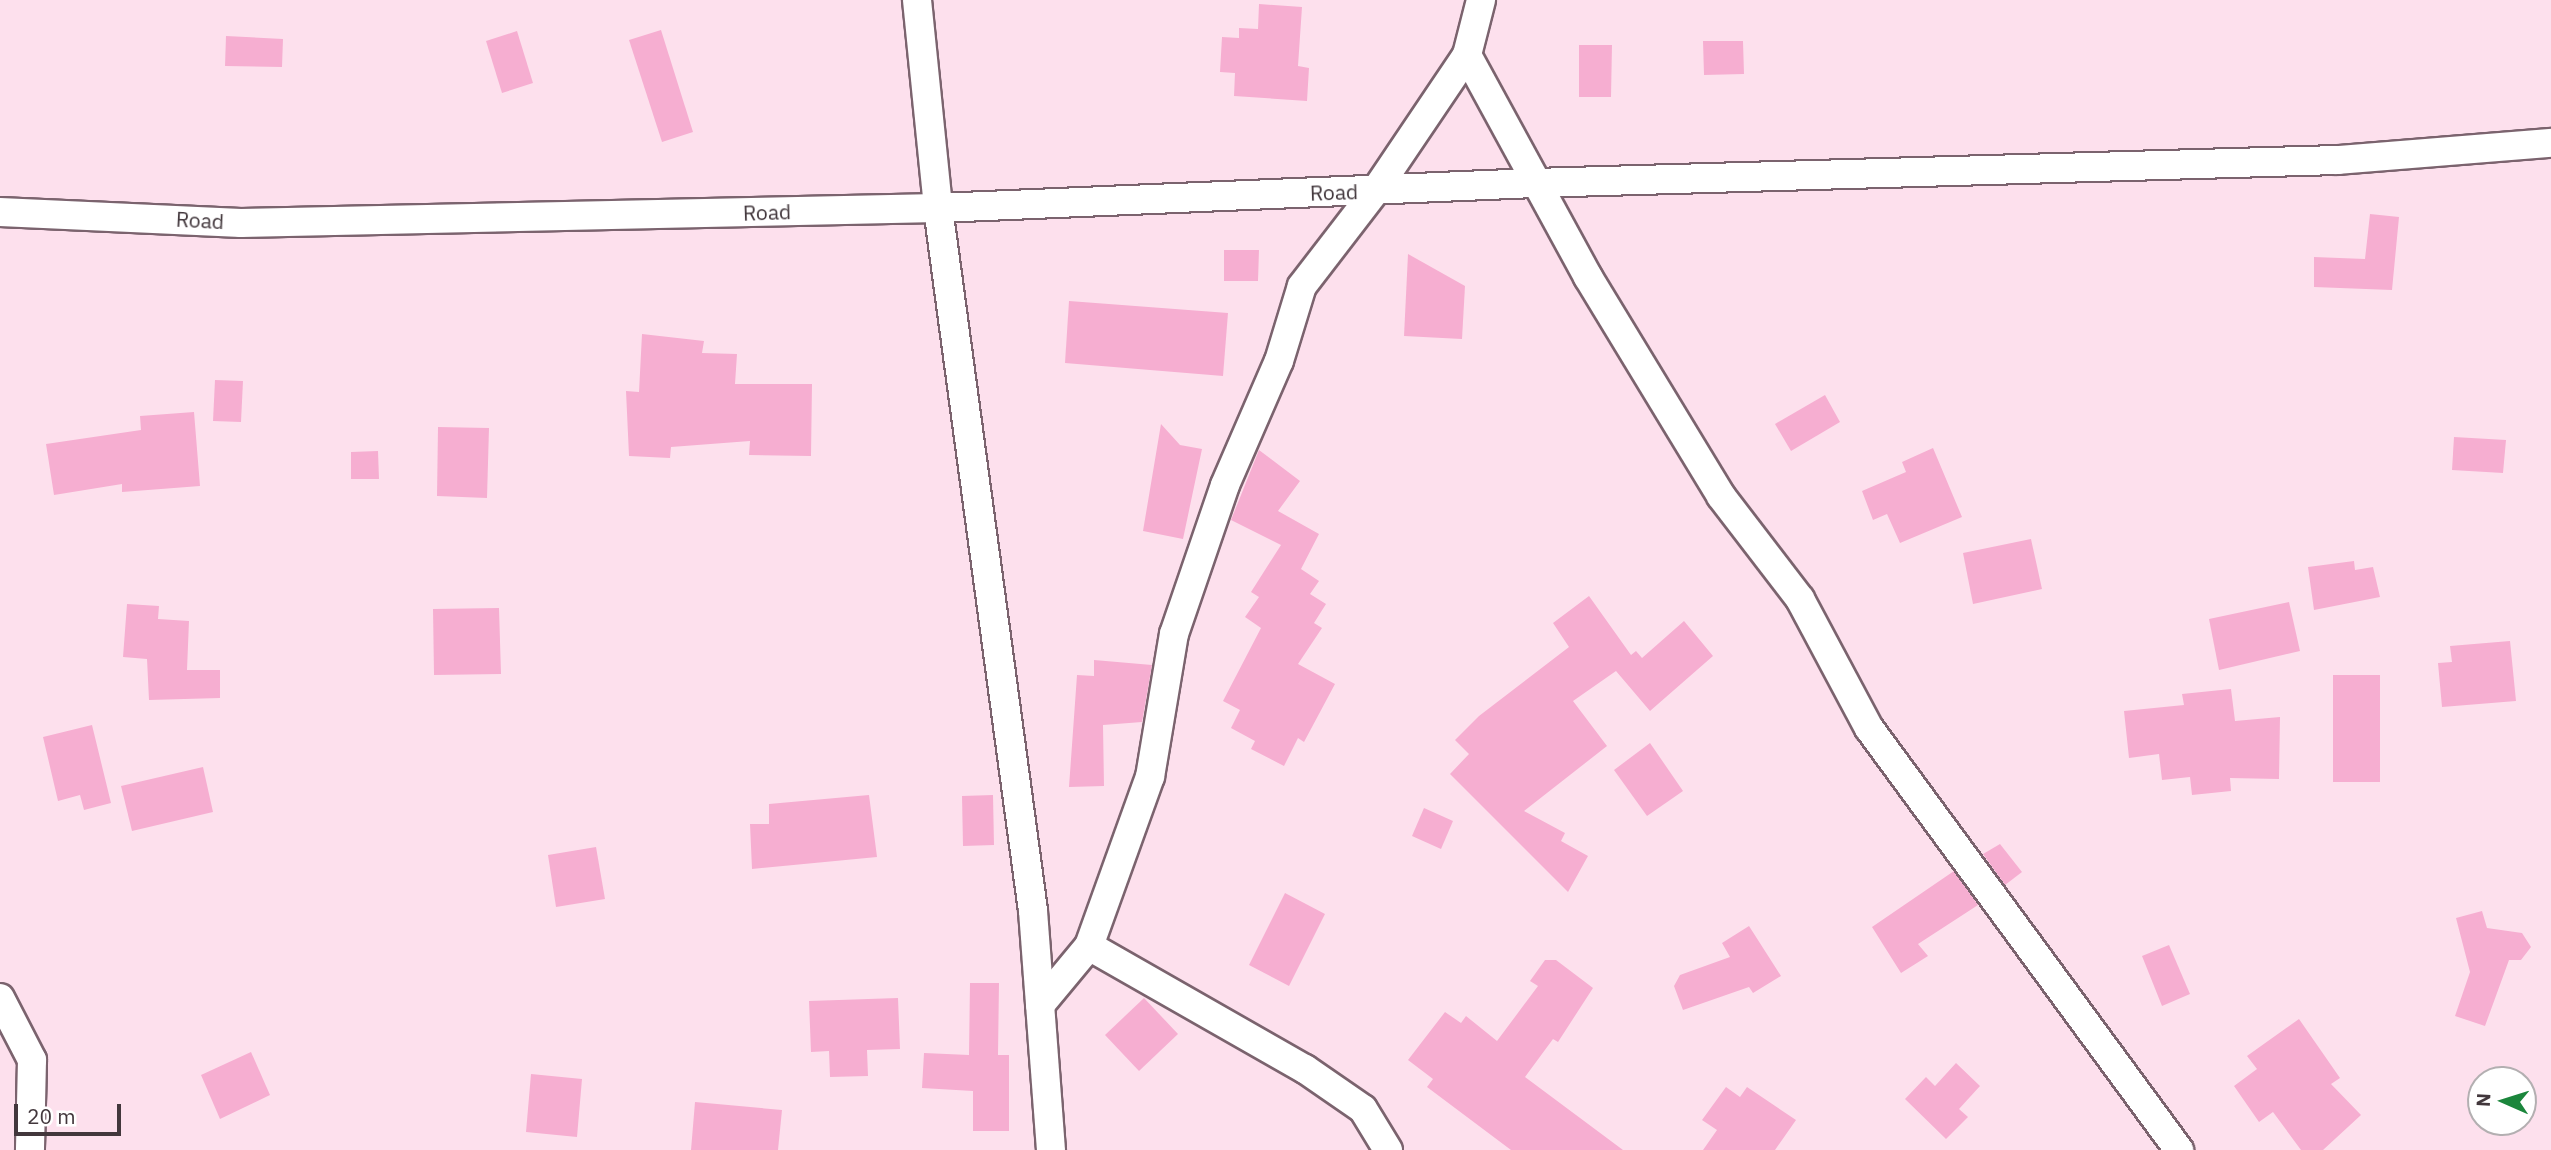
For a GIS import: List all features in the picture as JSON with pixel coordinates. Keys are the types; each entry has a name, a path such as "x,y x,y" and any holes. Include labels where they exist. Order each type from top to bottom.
{"street":[{"path":"917,0 938,208 1031,897 1051,1150"},
{"path":"1041,1005 1089,946 1150,777 1174,634 1224,485 1279,361 1302,286 1376,190 1467,55 1481,0"},
{"path":"1467,55 1534,183 1721,496 1800,599 1869,728 2179,1150"},
{"name":"Road","path":"0,212 241,223 938,208 1534,183 2338,160 2551,143"},
{"path":"1089,946 1306,1069 1363,1109 1388,1150"},
{"path":"0,998 32,1060 30,1150"}],"building":[{"path":"1259,4 1302,7 1298,66 1309,68 1307,101 1234,96 1235,73 1220,72 1222,37 1239,38 1239,28 1258,29"},
{"path":"661,30 693,132 662,142 629,40"},
{"path":"517,31 533,83 502,93 486,41"},
{"path":"226,36 283,39 282,67 225,66"},
{"path":"1703,41 1743,41 1744,74 1704,75"},
{"path":"1579,45 1612,45 1611,97 1579,97"},
{"path":"2370,214 2399,217 2392,290 2314,287 2314,257 2365,259"},
{"path":"1224,250 1259,250 1258,281 1224,281"},
{"path":"1408,254 1465,286 1462,339 1404,336"},
{"path":"1069,301 1228,313 1223,376 1065,363"},
{"path":"642,334 704,341 702,353 737,354 735,384 812,384 811,456 749,455 750,441 671,447 670,458 629,456 626,391 639,392"},
{"path":"215,380 243,381 241,422 213,421"},
{"path":"1825,395 1840,422 1791,451 1775,424"},
{"path":"194,412 200,486 122,492 122,484 54,495 46,444 141,430 140,416"},
{"path":"1161,424 1180,445 1202,449 1183,539 1143,531"},
{"path":"438,427 489,428 487,498 437,496"},
{"path":"2454,437 2506,440 2503,473 2452,470"},
{"path":"1933,448 1962,517 1900,543 1887,514 1873,520 1862,491 1906,472 1902,462"},
{"path":"1259,450 1300,481 1278,511 1319,534 1301,569 1319,581 1310,594 1326,604 1314,623 1322,628 1298,664 1335,684 1304,742 1298,738 1284,766 1251,749 1255,741 1231,728 1240,710 1223,701 1261,628 1245,617 1259,597 1251,592 1281,545 1231,520"},
{"path":"378,451 379,479 351,479 351,452"},
{"path":"2031,539 2042,589 1973,604 1963,553"},
{"path":"2354,561 2355,570 2373,567 2380,597 2314,610 2308,567"},
{"path":"1589,596 1631,655 1636,651 1642,658 1684,621 1713,656 1650,711 1616,671 1573,701 1607,746 1524,811 1565,833 1561,841 1588,856 1568,892 1450,774 1469,754 1455,740 1479,716 1569,647 1553,623"},
{"path":"2289,602 2300,651 2219,670 2209,619"},
{"path":"127,604 159,606 158,619 189,621 187,670 220,670 220,698 149,700 147,659 123,657"},
{"path":"499,608 501,674 434,675 433,609"},
{"path":"2510,641 2516,701 2442,707 2438,663 2452,662 2450,646"},
{"path":"1094,660 1152,665 1142,722 1103,725 1104,786 1069,787 1077,675 1094,676"},
{"path":"2333,675 2380,675 2380,782 2333,782"},
{"path":"2231,689 2235,721 2280,717 2279,779 2230,778 2231,791 2192,795 2190,777 2162,780 2159,754 2129,758 2124,711 2184,705 2182,694"},
{"path":"92,725 111,803 84,810 80,795 58,801 43,737"},
{"path":"1650,743 1683,791 1647,816 1614,770"},
{"path":"203,767 213,812 132,831 121,786"},
{"path":"869,795 877,857 752,869 750,824 769,824 769,804"},
{"path":"993,795 994,845 963,846 962,796"},
{"path":"1424,808 1453,821 1441,849 1412,836"},
{"path":"2000,844 2022,872 2005,885 1983,854"},
{"path":"596,847 605,899 556,907 548,855"},
{"path":"1954,871 1978,905 1918,944 1928,956 1901,973 1872,927"},
{"path":"1285,893 1325,914 1289,986 1249,965"},
{"path":"2482,911 2487,928 2522,933 2531,947 2521,960 2509,960 2485,1026 2455,1016 2470,972 2456,918"},
{"path":"1749,926 1781,976 1753,993 1749,987 1683,1010 1674,986 1680,975 1730,957 1722,943"},
{"path":"2169,945 2190,994 2162,1006 2142,956"},
{"path":"1545,960 1556,960 1593,988 1558,1042 1553,1039 1525,1077 1623,1150 1511,1150 1427,1087 1433,1079 1408,1060 1445,1012 1461,1023 1466,1016 1497,1041 1538,986 1530,981"},
{"path":"970,983 999,983 998,1055 1009,1055 1009,1131 973,1131 973,1091 922,1088 924,1053 969,1055"},
{"path":"898,998 900,1049 867,1050 868,1076 830,1077 829,1051 811,1052 809,1001"},
{"path":"1144,998 1178,1034 1139,1071 1105,1035"},
{"path":"2299,1019 2340,1078 2331,1084 2361,1115 2323,1150 2301,1150 2273,1112 2259,1122 2234,1086 2257,1069 2247,1056"},
{"path":"251,1052 270,1095 220,1119 201,1075"},
{"path":"1956,1063 1980,1086 1959,1109 1968,1117 1946,1139 1905,1099 1926,1077 1935,1086"},
{"path":"531,1074 582,1079 577,1137 526,1132"},
{"path":"1726,1087 1740,1097 1747,1087 1796,1120 1775,1150 1703,1150 1717,1130 1702,1120"},
{"path":"695,1102 782,1110 778,1150 691,1150"}]}
